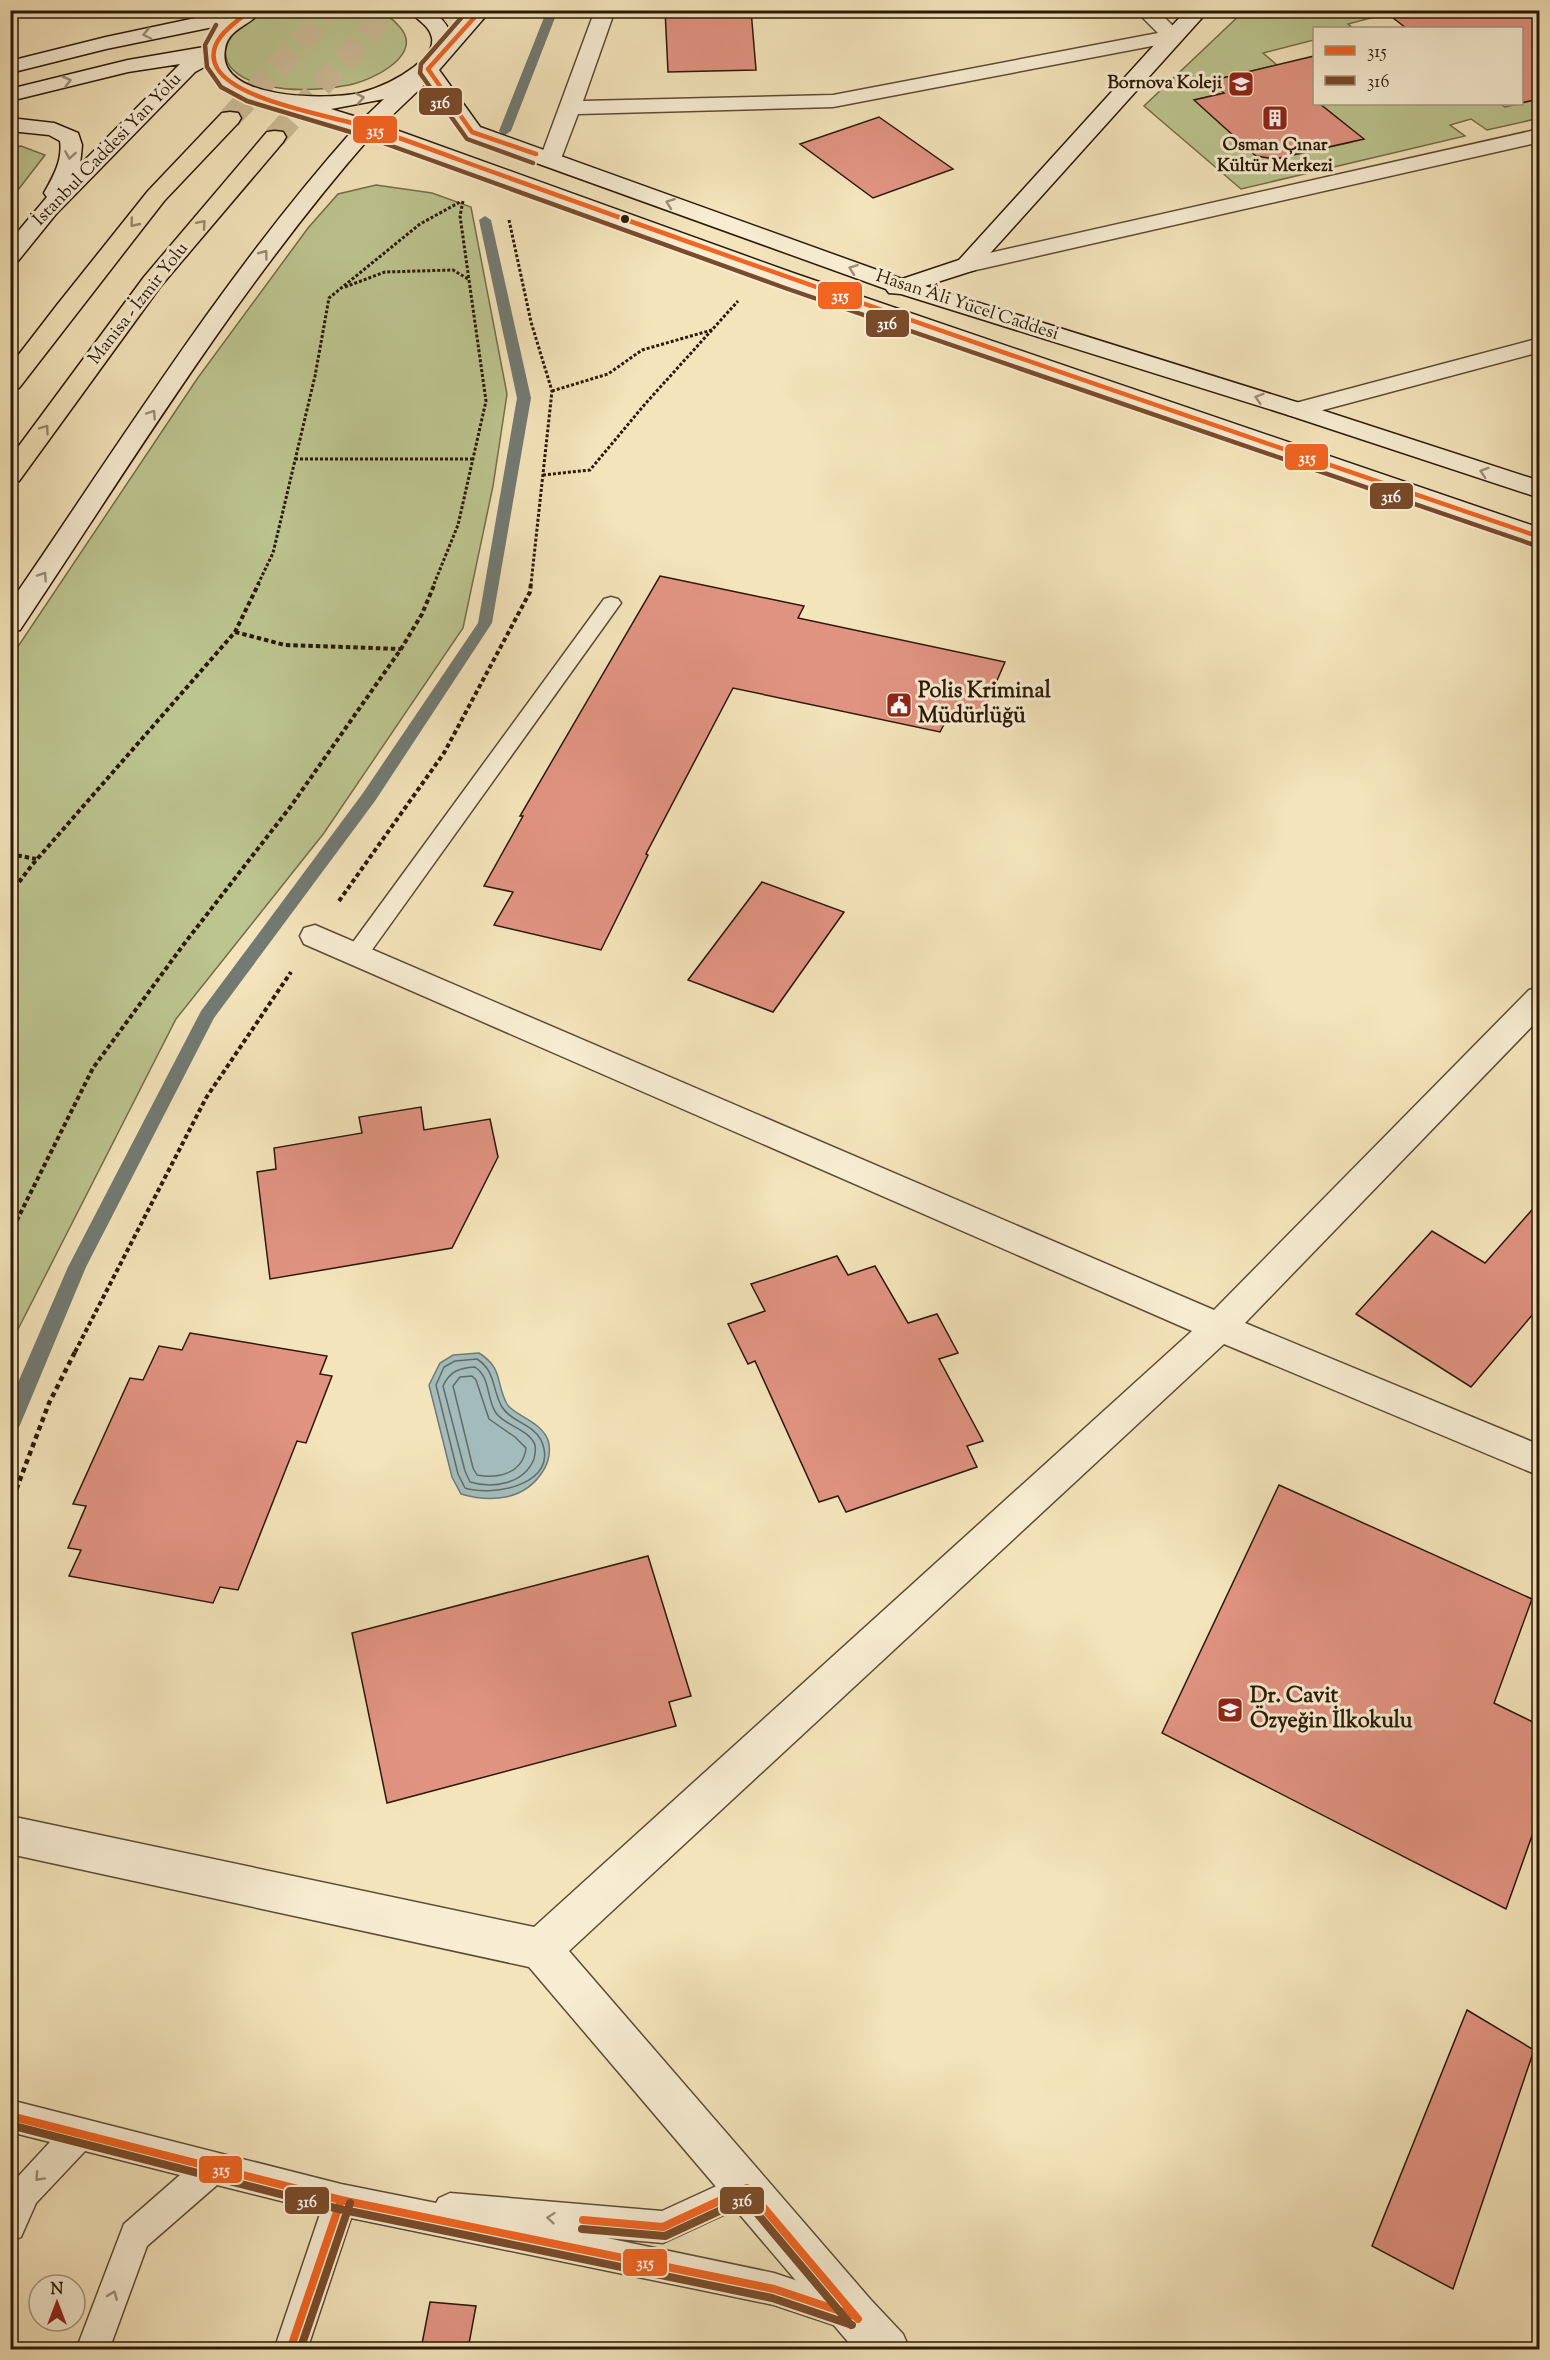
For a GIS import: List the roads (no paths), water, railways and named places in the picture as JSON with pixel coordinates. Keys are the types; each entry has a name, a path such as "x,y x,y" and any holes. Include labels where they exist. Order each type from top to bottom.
{"highway":[{"path":"10,383 156,196 230,117"},
{"name":"Manisa - İzmir Yolu","path":"10,476 152,282 275,137"}],"main road":[{"path":"249,12 224,30 213,52 215,64 227,80 250,93 281,101 322,103 365,98 402,86 428,69 441,52 441,34 430,18 418,10"},
{"path":"10,624 207,332 315,186 368,127 428,69 481,10"},
{"path":"551,159 605,10"},
{"path":"1145,10 1173,36"},
{"path":"967,265 1199,10"},
{"path":"10,67 106,43 249,12"},
{"path":"570,108 833,101 1173,36"},
{"path":"10,95 128,66 213,52"},
{"name":"İstanbul Caddesi Yan Yolu","path":"10,256 48,209 188,68 213,52"},
{"name":"Hasan Âli Yücel Caddesi","path":"428,69 472,132 903,288 1297,410 1539,490"},
{"name":"Hasan Âli Yücel Caddesi","path":"281,101 368,127 842,298 1539,537"},
{"path":"10,124 54,129 70,138 73,148 70,163 48,209"},
{"path":"842,298 903,288 967,265 1539,135"},
{"path":"1297,410 1539,345"},
{"path":"315,936 1219,1327 1539,1461"},
{"path":"541,1949 1219,1327 1539,998"},
{"path":"10,1836 541,1949 855,2316 887,2349"}],"lane":[{"path":"356,955 611,603"},
{"path":"10,2116 341,2200 774,2289 855,2316"},
{"path":"10,2226 25,2192 79,2134"},
{"path":"92,2349 135,2235 212,2168"},
{"path":"341,2200 663,2227 747,2188"},
{"path":"290,2349 341,2200"}],"water":[{"path":"479,1353 496,1370 503,1396 510,1408 534,1423 544,1433 549,1444 547,1464 536,1481 507,1497 484,1498 461,1494 452,1477 429,1385 440,1363 453,1355"}],"waterway":[{"path":"505,131 553,10"},
{"path":"10,1425 77,1267 207,1015 369,797 485,623 524,398 485,220"}],"tunnel":[{"path":"230,118 331,10"},
{"path":"275,137 389,10"}],"place":[{"name":"Bornova Koleji","path":"1241,84"},
{"name":"Osman Çınar Kültür Merkezi","path":"1275,118"},
{"name":"Polis Kriminal Müdürlüğü","path":"899,705"},
{"name":"Dr. Cavit Özyeğin İlkokulu","path":"1230,1710"}]}
